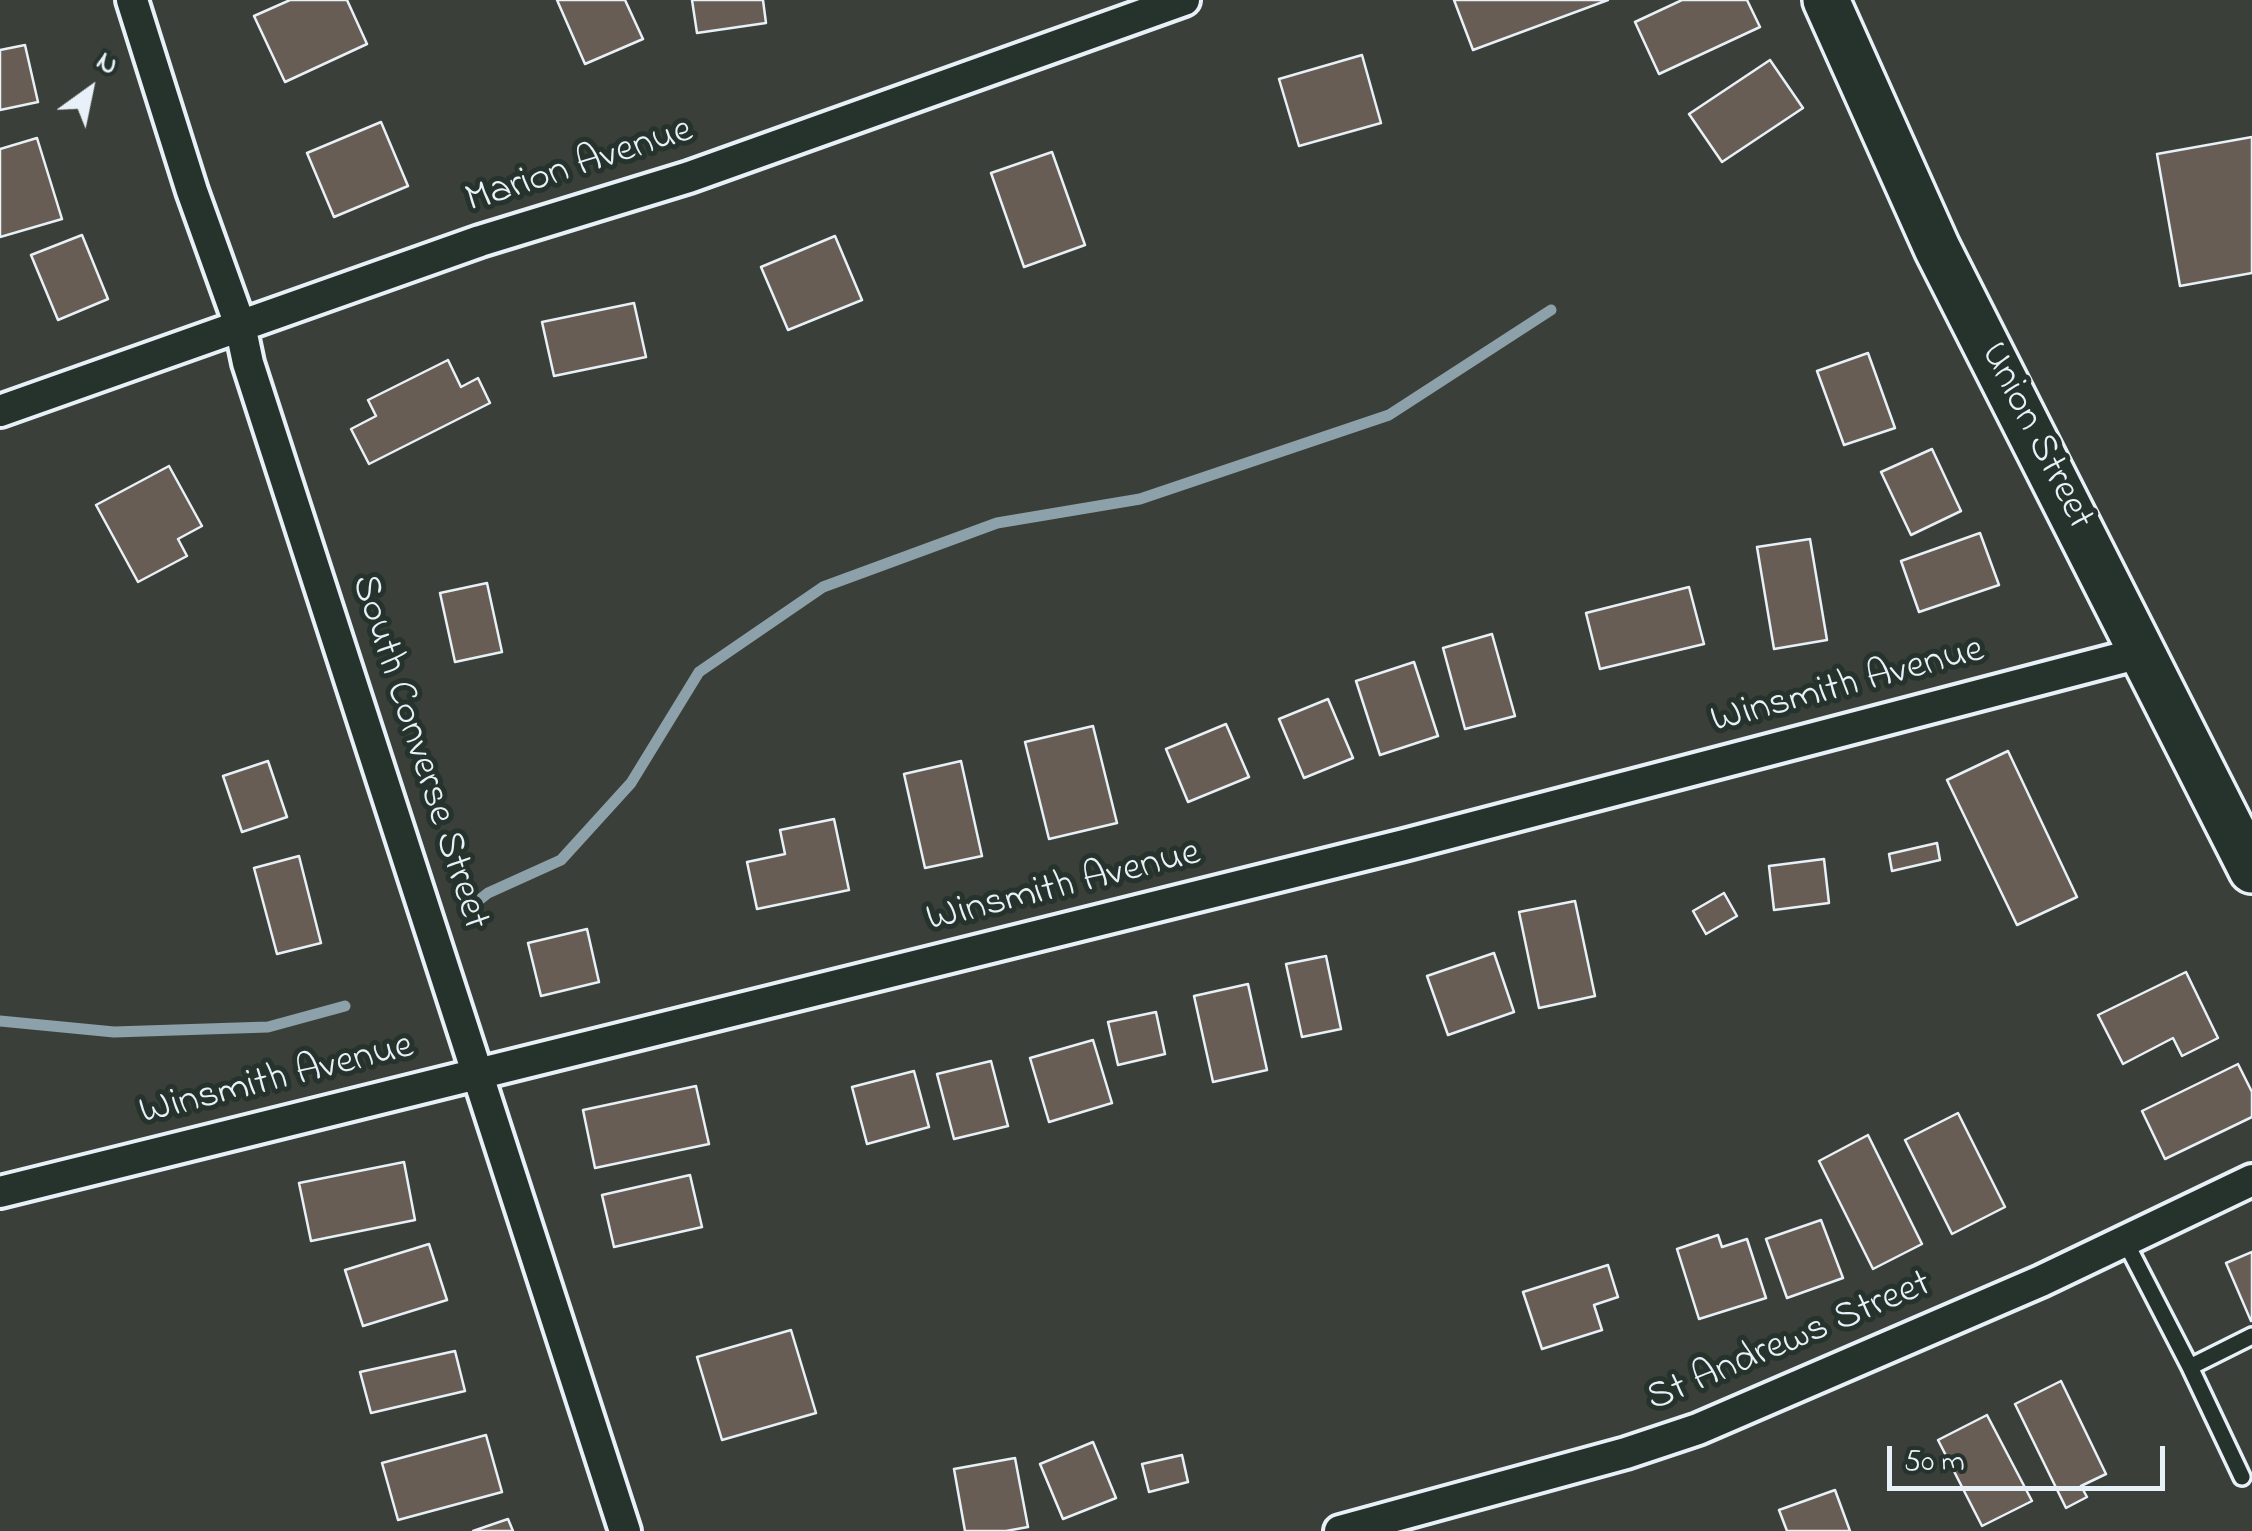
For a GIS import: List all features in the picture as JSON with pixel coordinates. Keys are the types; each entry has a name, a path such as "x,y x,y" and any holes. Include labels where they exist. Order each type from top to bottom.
{"main road":[{"name":"Union Street","path":"1826,0 1937,248 2252,870"}],"street":[{"name":"South Converse Street","path":"132,0 625,1531"},
{"name":"Marion Avenue","path":"0,411 480,241 689,177 1184,0"},
{"name":"Winsmith Avenue","path":"0,1192 1385,850 2144,652"},
{"name":"St Andrews Street","path":"1340,1531 1626,1454 1698,1429 2042,1281 2252,1180"}],"lane":[{"path":"2125,1241 2242,1478"},
{"path":"2190,1367 2252,1336"}],"building":[{"path":"290,0 347,0 367,44 285,82 254,16"},
{"path":"557,0 625,0 643,39 585,64"},
{"path":"692,0 763,0 766,23 697,33"},
{"path":"1454,0 1608,0 1473,50"},
{"path":"1682,0 1747,0 1760,27 1659,74 1635,22"},
{"path":"25,45 38,102 0,110 0,50"},
{"path":"1362,55 1381,123 1299,146 1279,79"},
{"path":"1770,60 1803,108 1722,162 1689,114"},
{"path":"381,122 408,186 334,217 307,153"},
{"path":"2252,137 2252,273 2180,286 2157,154"},
{"path":"37,138 62,219 0,237 0,149"},
{"path":"1052,152 1085,245 1024,267 991,173"},
{"path":"82,235 108,299 58,320 31,255"},
{"path":"835,236 862,300 788,330 761,267"},
{"path":"634,303 646,357 554,376 542,322"},
{"path":"1868,353 1895,428 1844,445 1817,371"},
{"path":"448,360 461,387 478,378 490,403 369,464 351,429 376,416 368,400"},
{"path":"1932,449 1961,511 1911,535 1881,472"},
{"path":"169,466 202,526 178,539 187,556 138,582 96,505"},
{"path":"1980,533 1999,585 1919,612 1901,561"},
{"path":"1810,539 1827,640 1774,649 1757,547"},
{"path":"487,583 502,652 455,662 440,593"},
{"path":"1689,587 1704,644 1600,669 1586,613"},
{"path":"1492,634 1515,716 1465,729 1443,648"},
{"path":"1414,662 1438,736 1380,755 1356,681"},
{"path":"1328,699 1353,758 1304,778 1279,719"},
{"path":"1226,724 1249,777 1188,802 1166,749"},
{"path":"1093,726 1117,823 1049,839 1025,742"},
{"path":"2008,751 2077,897 2017,925 1947,780"},
{"path":"268,761 287,817 242,832 223,776"},
{"path":"961,761 982,856 925,868 904,774"},
{"path":"834,819 849,890 757,909 747,862 785,854 780,830"},
{"path":"1937,843 1940,860 1892,871 1889,854"},
{"path":"299,856 321,943 277,954 254,868"},
{"path":"1824,859 1829,903 1774,910 1769,866"},
{"path":"1724,893 1737,916 1706,934 1693,911"},
{"path":"1575,901 1595,996 1539,1008 1519,912"},
{"path":"587,929 599,982 541,996 528,943"},
{"path":"1494,953 1514,1012 1448,1035 1427,976"},
{"path":"1326,956 1341,1029 1302,1037 1286,964"},
{"path":"2186,972 2218,1038 2182,1056 2173,1038 2123,1064 2098,1015"},
{"path":"1248,984 1267,1070 1213,1082 1194,996"},
{"path":"1156,1012 1165,1054 1118,1065 1108,1022"},
{"path":"1093,1040 1112,1103 1049,1122 1030,1058"},
{"path":"991,1061 1008,1126 954,1139 937,1074"},
{"path":"2238,1064 2252,1092 2252,1117 2165,1159 2142,1111"},
{"path":"914,1071 929,1127 867,1144 852,1087"},
{"path":"696,1086 709,1144 595,1168 583,1110"},
{"path":"1958,1113 2005,1207 1952,1234 1905,1140"},
{"path":"1868,1135 1922,1244 1873,1269 1819,1161"},
{"path":"404,1162 415,1220 311,1241 299,1183"},
{"path":"690,1175 702,1227 614,1247 602,1195"},
{"path":"1821,1220 1843,1278 1787,1298 1766,1239"},
{"path":"1718,1235 1722,1247 1747,1239 1766,1298 1699,1319 1677,1249"},
{"path":"429,1244 447,1300 363,1326 345,1270"},
{"path":"2252,1252 2252,1320 2251,1321 2226,1263"},
{"path":"1608,1265 1618,1297 1594,1305 1602,1330 1542,1349 1523,1292"},
{"path":"791,1330 816,1413 722,1440 697,1357"},
{"path":"455,1351 465,1391 371,1413 360,1372"},
{"path":"2061,1381 2106,1474 2081,1486 2087,1497 2066,1508 2015,1404"},
{"path":"1987,1415 2032,1501 1982,1526 1938,1440"},
{"path":"486,1435 502,1492 398,1520 382,1463"},
{"path":"1093,1442 1116,1498 1063,1519 1040,1464"},
{"path":"1182,1455 1188,1482 1149,1492 1142,1464"},
{"path":"1015,1458 1028,1527 965,1531 954,1469"},
{"path":"1835,1490 1850,1531 1787,1531 1779,1510"},
{"path":"508,1519 513,1531 473,1531"}],"waterway":[{"path":"474,904 488,893 561,860 631,783 699,672 823,587 997,523 1140,499 1389,415 1551,310"},
{"path":"0,1021 114,1032 268,1027 345,1006"}]}
